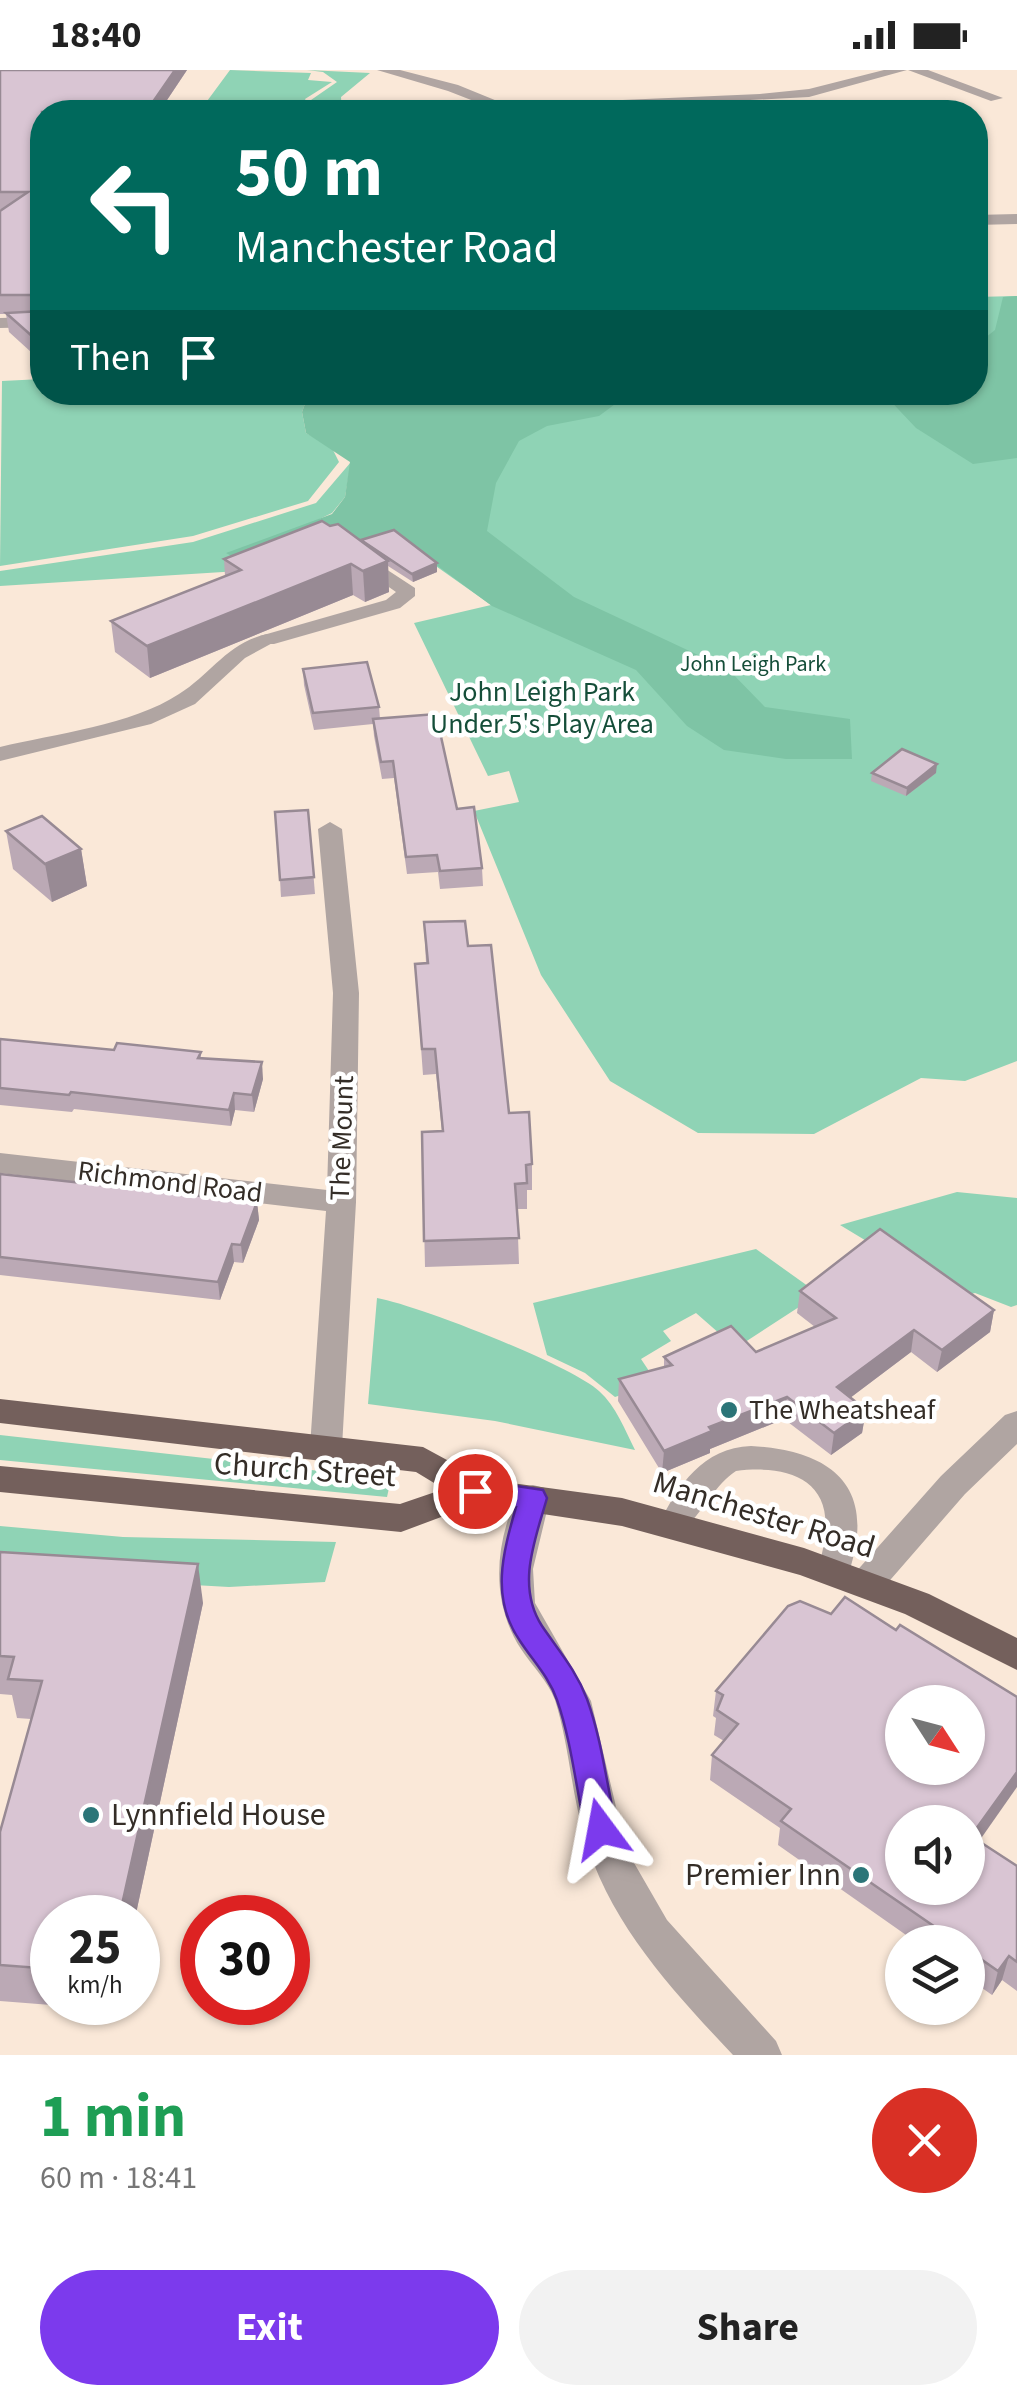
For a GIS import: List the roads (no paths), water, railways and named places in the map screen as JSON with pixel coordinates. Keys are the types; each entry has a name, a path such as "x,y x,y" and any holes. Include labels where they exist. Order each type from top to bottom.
{"highway":[{"name":"Church Street","path":"0,1412 422,1460 475,1491"},
{"name":"Church Street","path":"0,1480 401,1518 475,1491"},
{"name":"Manchester Road","path":"475,1491 674,1524 850,1578 917,1604 1017,1655"}],"street":[{"path":"384,70 484,100"},
{"path":"718,100 822,90 900,70"},
{"path":"916,70 996,98"},
{"path":"988,220 1017,219"},
{"path":"0,754 143,719 187,699 238,653 267,640"},
{"name":"The Mount","path":"326,1447 340,1202 346,993 330,828"},
{"name":"Richmond Road","path":"0,1162 340,1202"},
{"path":"850,1578 1017,1424"},
{"path":"533,1498 514,1564 516,1595 527,1629 560,1672 573,1702 596,1810 619,1878 658,1938 761,2055"}],"lane":[{"path":"0,323 30,322"},
{"path":"267,640 394,604 408,592 350,551"},
{"path":"674,1524 705,1478 724,1463 745,1458 789,1460 814,1469 836,1490 850,1578"}],"place":[{"name":"The Wheatsheaf","path":"729,1410"},
{"name":"Lynnfield House","path":"91,1815"},
{"name":"Premier Inn","path":"861,1875"}],"park label":[{"name":"John Leigh Park","path":"753,664"},
{"name":"John Leigh Park Under 5's Play Area","path":"542,708"}]}
